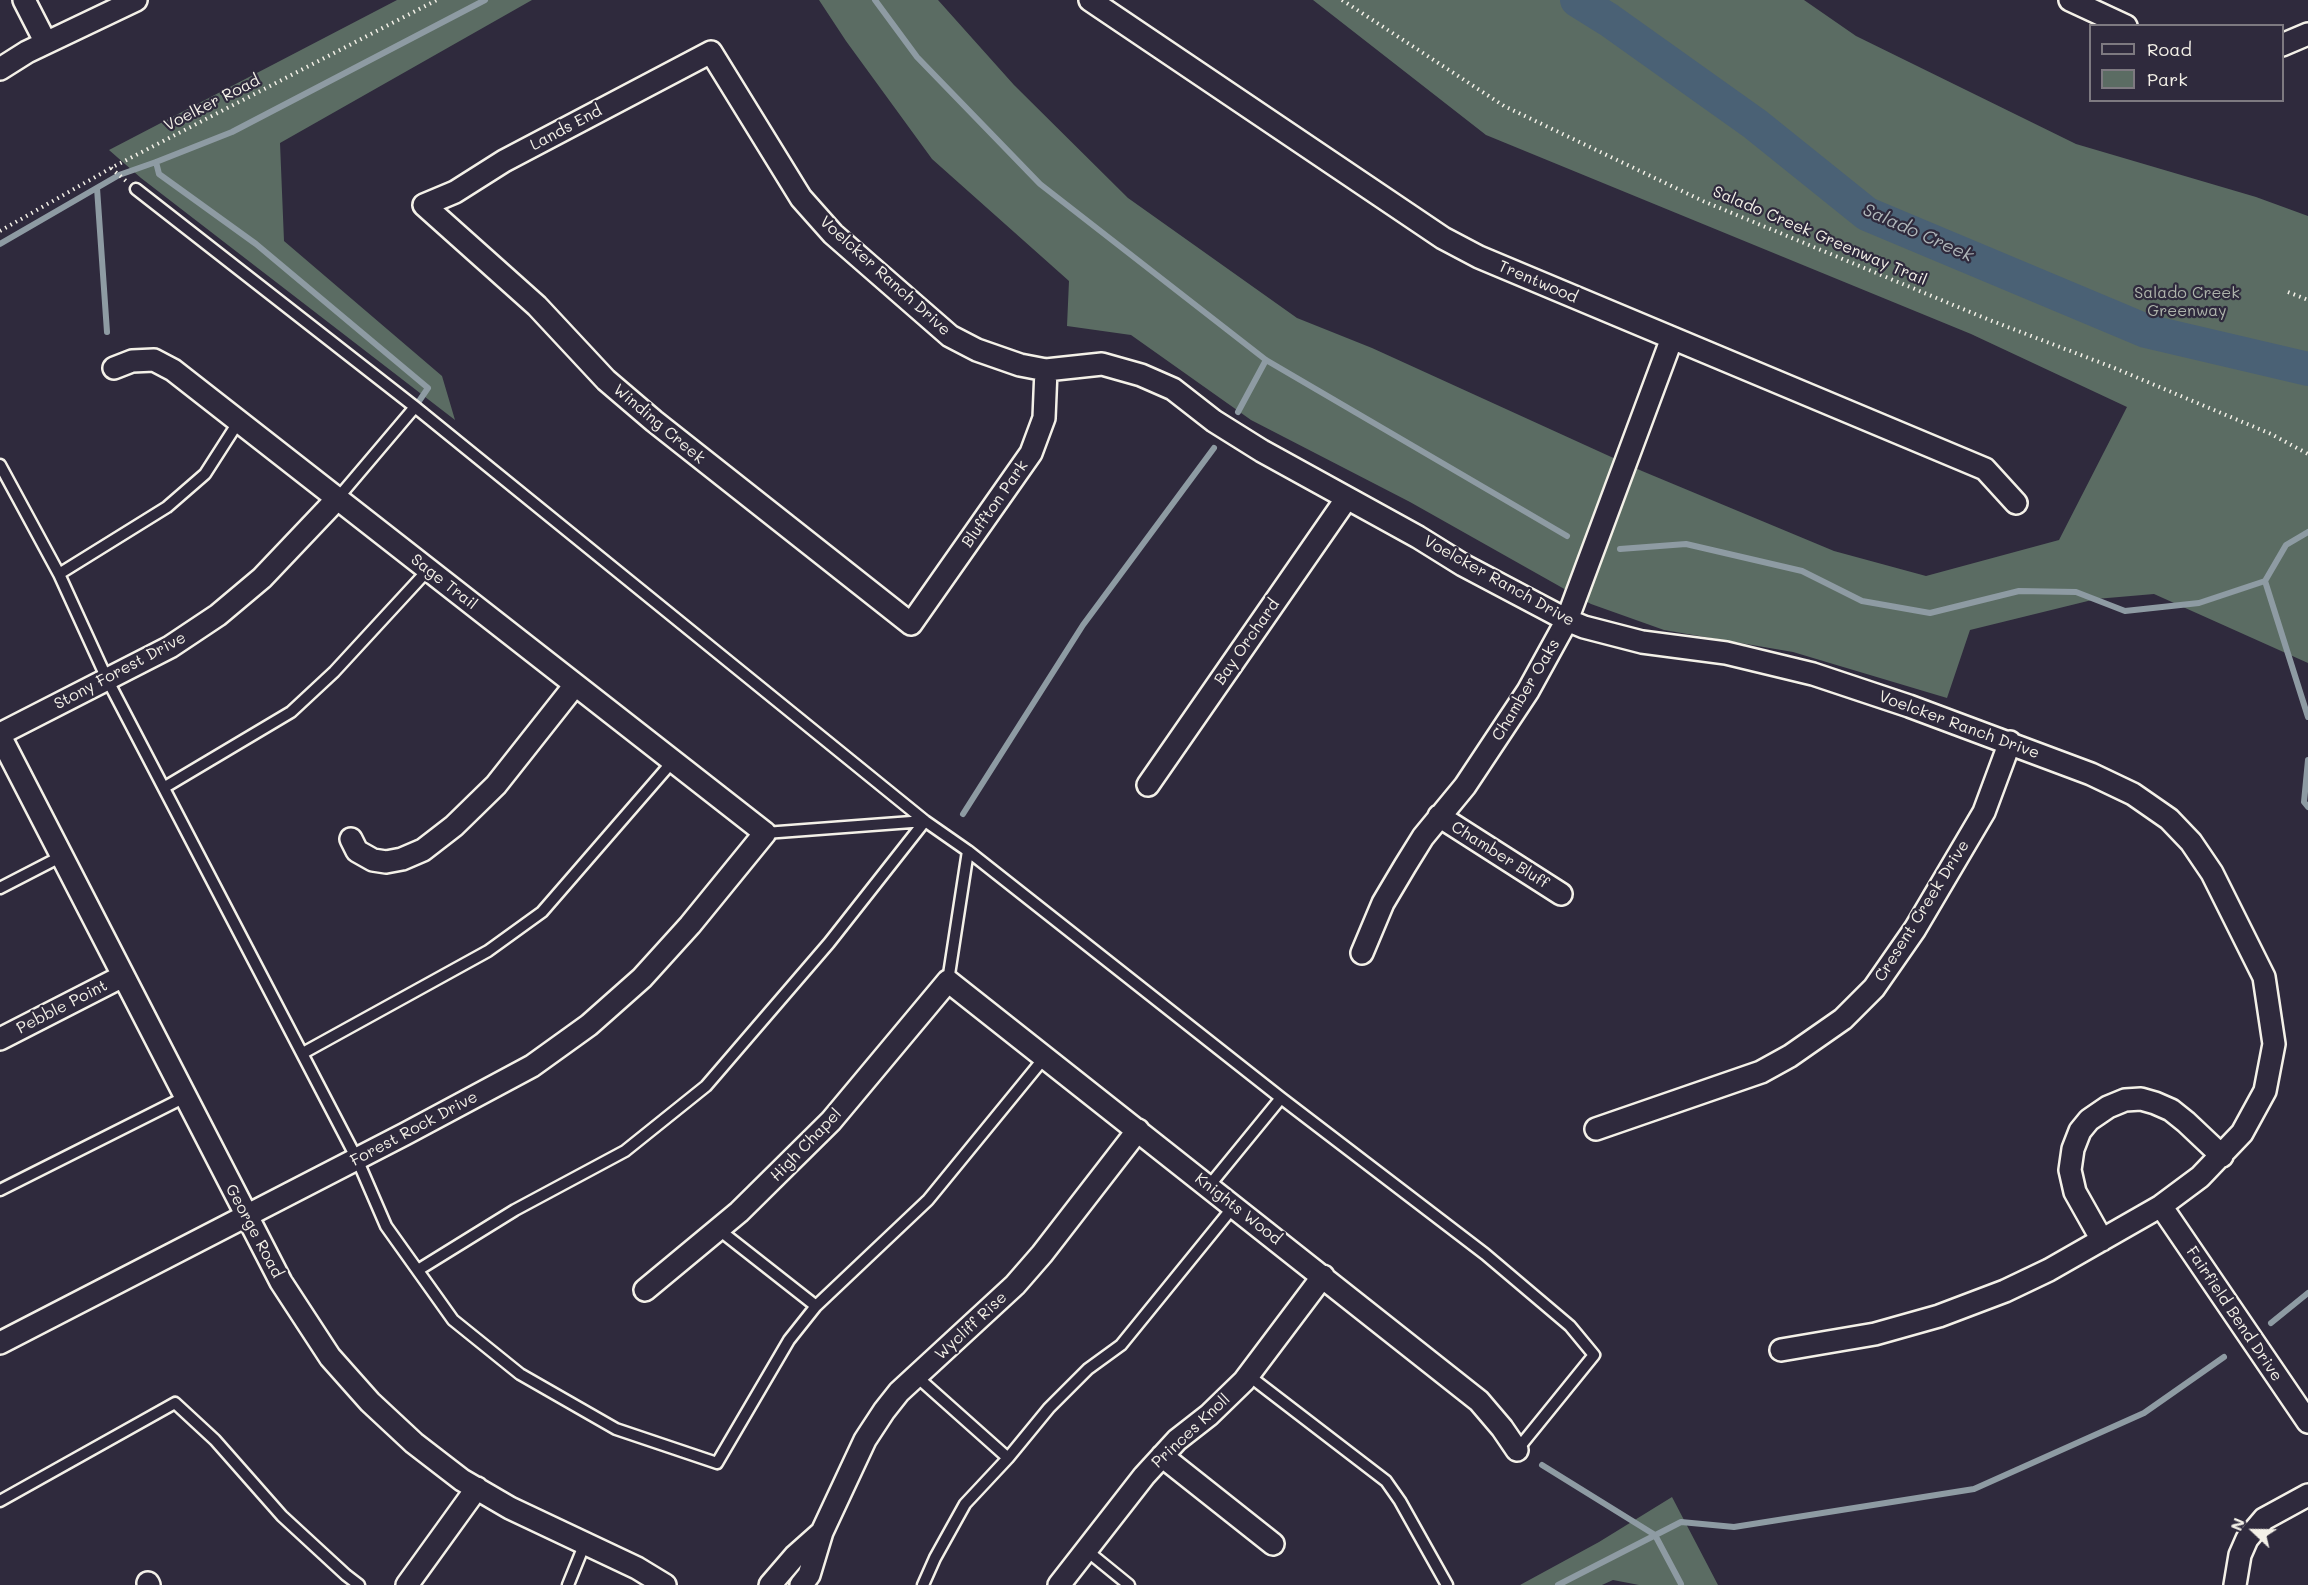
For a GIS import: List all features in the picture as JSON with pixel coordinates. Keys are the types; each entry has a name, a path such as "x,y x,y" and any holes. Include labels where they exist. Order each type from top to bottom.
{"street":[{"path":"24,0 46,43"},
{"path":"0,69 46,43 136,0"},
{"name":"Trentwood","path":"1090,0 1443,238 1479,257 1985,469 2016,503"},
{"path":"2070,0 2122,24"},
{"path":"2284,45 2308,34"},
{"name":"Lands End","path":"424,206 455,192 504,161 711,52"},
{"name":"Voelcker Ranch Drive","path":"711,52 801,198 833,234 950,336 977,350 1020,365 1046,370 1102,364 1141,375 1173,389 1214,421 1262,451 1418,537 1463,565 1567,620 1584,627 1642,642 1726,653 1813,674 2010,742 2091,774 2133,794 2169,819 2192,842 2212,873 2264,977 2274,1044 2265,1091 2242,1133 2200,1177 2161,1206 2049,1270 2005,1292 1939,1316 1875,1334 1781,1350"},
{"name":"Winding Creek","path":"424,206 537,306 606,380 654,421 911,624"},
{"name":"Chamber Oaks","path":"1362,953 1383,903 1423,837 1465,786 1528,691 1567,620 1672,338"},
{"name":"Sage Trail","path":"114,368 132,361 154,360 173,370 765,833"},
{"name":"Bluffton Park","path":"911,624 1038,439 1044,418 1046,370"},
{"name":"Bay Orchard","path":"1148,785 1347,498"},
{"name":"Stony Forest Drive","path":"0,735 170,647 218,615 262,578 337,499"},
{"path":"351,839 357,851 373,860 386,862 402,859 423,850 454,826 496,785 575,685"},
{"name":"George Road","path":"0,735 281,1282 330,1357 370,1402 414,1443 477,1488 510,1508 636,1568 665,1585"},
{"name":"Cresent Creek Drive","path":"1596,1130 1761,1072 1790,1056 1843,1019 1874,988 1915,929 1984,812 2010,742"},
{"name":"Chamber Bluff","path":"1439,816 1562,894"},
{"name":"Forest Rock Drive","path":"0,1343 532,1066 589,1025 642,978 690,925 765,833"},
{"name":"Pebble Point","path":"0,1039 123,976"},
{"name":"Knights Wood","path":"948,981 1479,1401 1517,1450"},
{"name":"High Chapel","path":"645,1290 739,1212 831,1121 948,981"},
{"path":"2102,1240 2075,1192 2070,1170 2073,1149 2080,1131 2089,1120 2108,1107 2125,1100 2141,1099 2171,1110 2222,1156"},
{"name":"Wycliff Rise","path":"801,1585 809,1575 822,1532 865,1440 884,1411 916,1376 1015,1285 1042,1254 1138,1130"},
{"name":"Fairfield Bend Drive","path":"2161,1206 2308,1422"},
{"name":"Princes Knoll","path":"1059,1585 1162,1456 1177,1440 1209,1415 1248,1375 1323,1276"},
{"path":"1162,1456 1273,1544"},
{"path":"407,1585 477,1488"},
{"path":"2231,1584 2247,1539 2264,1519 2308,1495"},
{"name":"Wycliff Rise","path":"770,1585 795,1556 822,1532"}],"lane":[{"path":"136,189 415,407 925,821 968,851 1281,1098 1485,1254 1570,1326 1594,1356 1517,1450"},
{"path":"337,499 415,407"},
{"path":"59,574 168,507 205,474 239,421"},
{"path":"0,465 59,574 107,680 165,787 357,1159 386,1226 453,1320 520,1374 616,1429 717,1463 789,1340 816,1306 928,1200 1045,1057"},
{"path":"165,787 291,712 334,672 428,570"},
{"path":"303,1053 488,951 542,912 672,761"},
{"path":"765,833 925,821"},
{"path":"418,1270 515,1210 625,1151 705,1086 829,943 925,821"},
{"path":"948,981 968,851"},
{"path":"0,888 62,856"},
{"path":"0,1191 185,1097"},
{"path":"1209,1186 1281,1098"},
{"path":"923,1585 965,1504 1008,1458 1049,1408 1088,1369 1121,1345 1234,1206"},
{"path":"718,1229 816,1306"},
{"path":"1248,1375 1386,1481 1447,1585"},
{"path":"916,1376 1008,1458"},
{"path":"0,1501 175,1403 214,1440 282,1516 345,1575 359,1585"},
{"path":"568,1585 585,1544"},
{"path":"1086,1550 1129,1585"}],"path":[{"name":"Voelker Road","path":"0,231 111,168 437,0"},
{"name":"Salado Creek Greenway Trail","path":"1342,0 1504,106 1703,201 1987,320 2144,380 2271,434 2308,454"},
{"path":"2288,292 2308,300"}],"green space":[{"path":"397,0 532,0 280,143 284,241 442,376 455,420 141,178 109,150"},
{"name":"Salado Creek Greenway","path":"819,0 938,0 1014,85 1128,198 1297,318 1372,348 1642,471 1834,551 1926,576 2059,540 2127,407 1971,334 1486,135 1313,0 1804,0 1856,36 2076,144 2256,197 2308,216 2308,663 2154,594 2096,599 1970,630 1947,698 1793,652 1664,630 1591,604 1410,502 1251,420 1131,335 1067,326 1069,281 932,159"},
{"path":"1672,1497 1718,1585 1639,1585 1613,1580 1602,1585 1520,1585 1599,1542"}],"waterway":[{"path":"0,244 119,175 232,132 485,0"},
{"path":"875,0 917,57 1040,184 1266,360 1567,536"},
{"name":"Salado Creek","path":"1577,0 1609,20 1755,124 1867,214 2146,331 2308,369"},
{"path":"156,162 159,174 256,244 428,388 415,407"},
{"path":"97,188 107,332"},
{"path":"1238,412 1266,360"},
{"path":"963,814 1083,625 1214,448"},
{"path":"1620,549 1686,544 1802,571 1862,601 1930,613 2019,591 2076,592 2125,611 2199,603 2265,581 2286,545 2308,532"},
{"path":"2265,581 2308,717"},
{"path":"2308,760 2304,802 2308,807"},
{"path":"2271,1323 2308,1293"},
{"path":"1558,1585 1681,1522 1734,1527 1974,1489 2144,1413 2224,1357"},
{"path":"1542,1465 1655,1535 1681,1584"}]}
